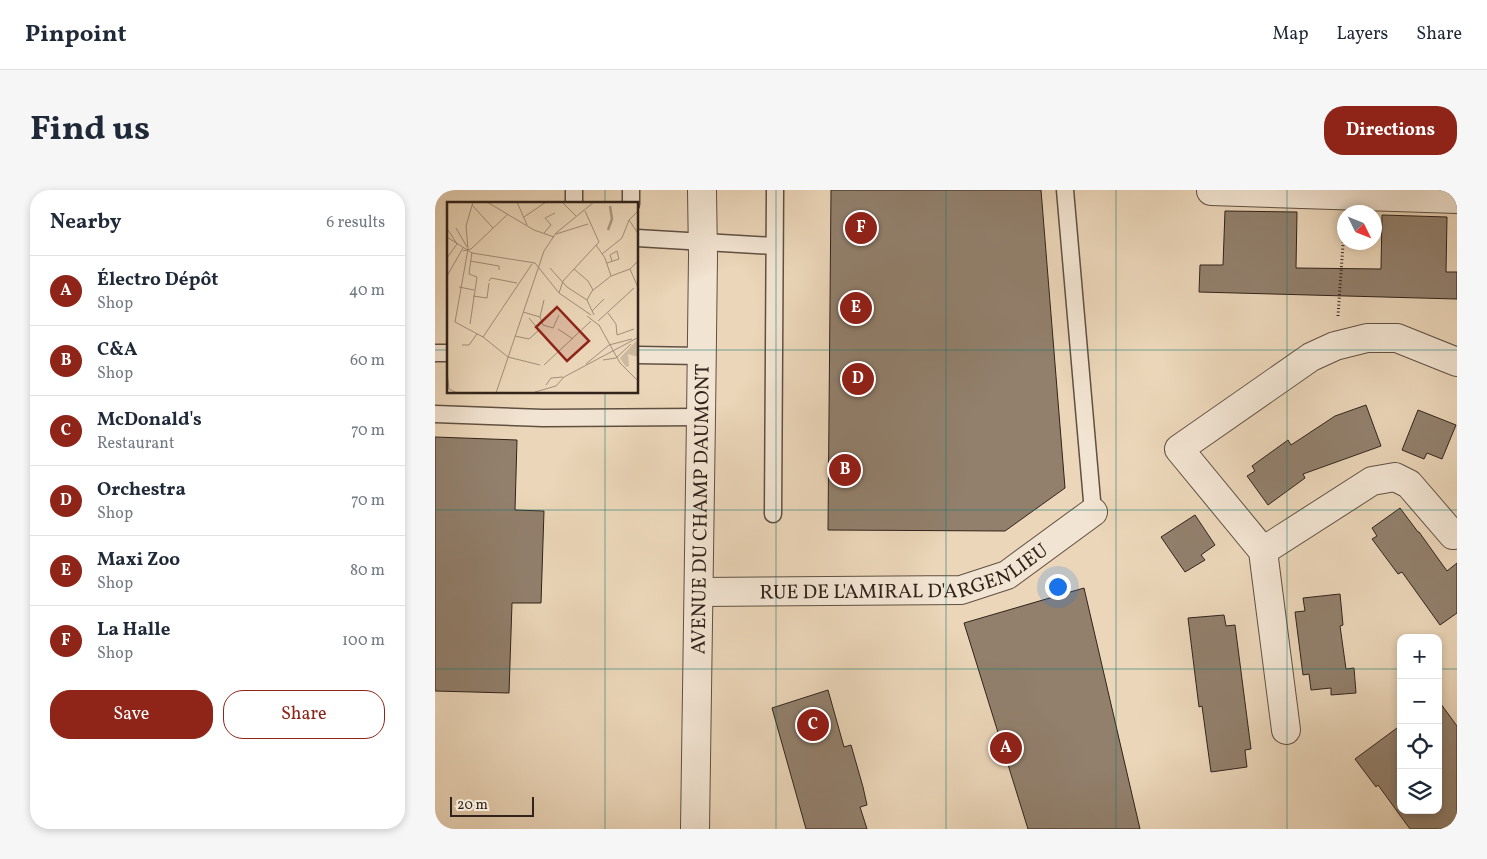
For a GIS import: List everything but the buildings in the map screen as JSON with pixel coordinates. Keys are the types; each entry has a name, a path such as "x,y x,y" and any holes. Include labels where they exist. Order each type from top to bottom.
{"street":[{"name":"AVENUE DU CHAMP DAUMONT","path":"695,829 702,356 702,190"},
{"path":"1211,191 1347,192 1457,199"},
{"path":"1286,730 1263,551 1179,449 1311,357 1335,346 1367,338 1397,338 1457,362"},
{"path":"1263,551 1372,481 1395,477 1409,484 1453,534"},
{"name":"RUE DE L'AMIRAL D'ARGENLIEU","path":"699,592 961,590 1007,575 1093,512"}],"lane":[{"path":"773,514 775,190"},
{"path":"1065,190 1093,512"},
{"path":"639,238 774,246"},
{"path":"639,355 702,356"},
{"path":"435,414 543,418 701,417"}],"path":[{"path":"1335,346 1343,250"}],"place":[{"name":"La Halle","path":"861,228"},
{"name":"Maxi Zoo","path":"856,308"},
{"name":"Orchestra","path":"858,379"},
{"name":"C&A","path":"845,470"},
{"name":"McDonald's","path":"813,725"},
{"name":"Électro Dépôt","path":"1006,748"}]}
